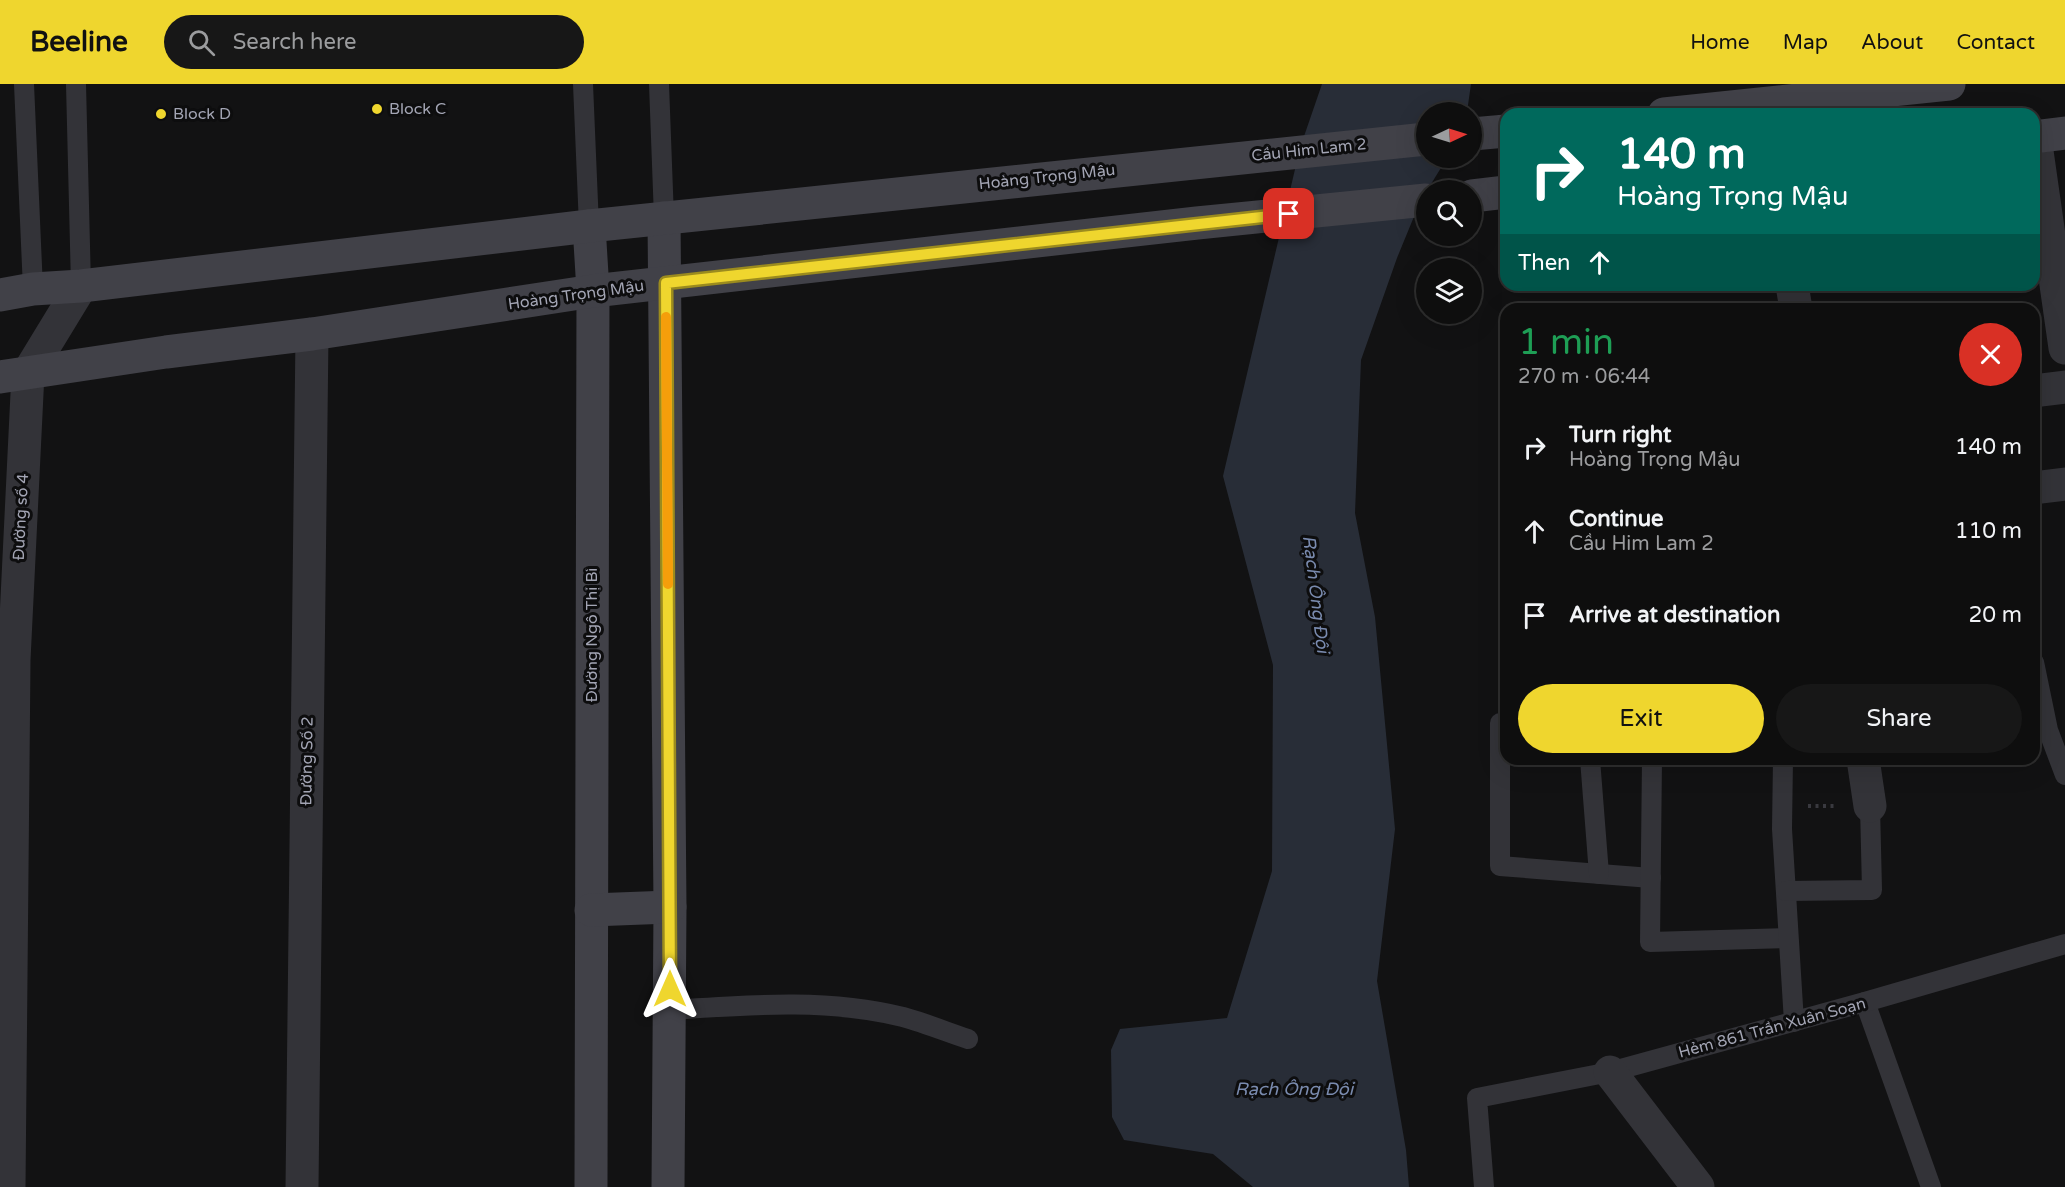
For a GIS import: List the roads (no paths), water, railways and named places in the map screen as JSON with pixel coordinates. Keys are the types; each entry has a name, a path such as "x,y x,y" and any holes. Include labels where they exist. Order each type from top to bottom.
{"main road":[{"path":"1771,108 1949,84"},
{"path":"1482,133 1500,132"},
{"path":"2040,136 2065,134"},
{"name":"Cầu Him Lam 2","path":"1191,162 1416,140"},
{"name":"Hoàng Trọng Mậu","path":"0,295 33,289 81,286 589,226 1191,162"},
{"name":"Hoàng Trọng Mậu","path":"14,375 166,352 312,334 593,291 1197,223 1416,201"},
{"path":"664,218 670,907 668,1187"},
{"name":"Đường Ngô Thị Bì","path":"589,226 593,291 591,1187"},
{"path":"591,910 670,907"}],"street":[{"path":"2040,178 2065,348"},
{"path":"14,375 81,286"},
{"name":"Đường Số 2","path":"302,1187 312,334"},
{"name":"Đường số 4","path":"9,1187 7,661 14,375"},
{"path":"2040,390 2065,387"},
{"path":"2040,487 2065,484"},
{"path":"1864,765 1870,806"},
{"path":"1610,1072 1698,1187"}],"lane":[{"path":"24,84 33,289"},
{"path":"76,84 81,286"},
{"name":"Đường Ngô Thị Bì","path":"583,84 589,226"},
{"path":"659,84 664,218"},
{"path":"2040,691 2048,730 2065,775"},
{"path":"1500,723 1500,866 1651,879"},
{"path":"1590,765 1599,874"},
{"path":"1652,765 1650,942 1788,938"},
{"path":"1783,765 1785,891 1794,1022"},
{"path":"1785,891 1872,890 1870,806"},
{"name":"Hẻm 861 Trần Xuân Soạn","path":"1484,1187 1477,1098 1610,1072 2065,945"},
{"path":"1865,1002 1931,1187"},
{"path":"670,1010 776,1004 847,1007 903,1017 968,1039"}],"water":[{"name":"Rạch Ông Đội","path":"1322,84 1471,84 1468,102 1416,102 1416,168 1441,168 1434,180 1416,180 1416,212 1361,360 1355,513 1375,617 1395,829 1377,981 1406,1150 1409,1187 1253,1187 1213,1154 1124,1140 1112,1117 1111,1050 1120,1029 1227,1018 1272,871 1273,665 1223,476 1300,148"}],"place":[{"name":"Block C","path":"377,109"},
{"name":"Block D","path":"161,114"}]}
